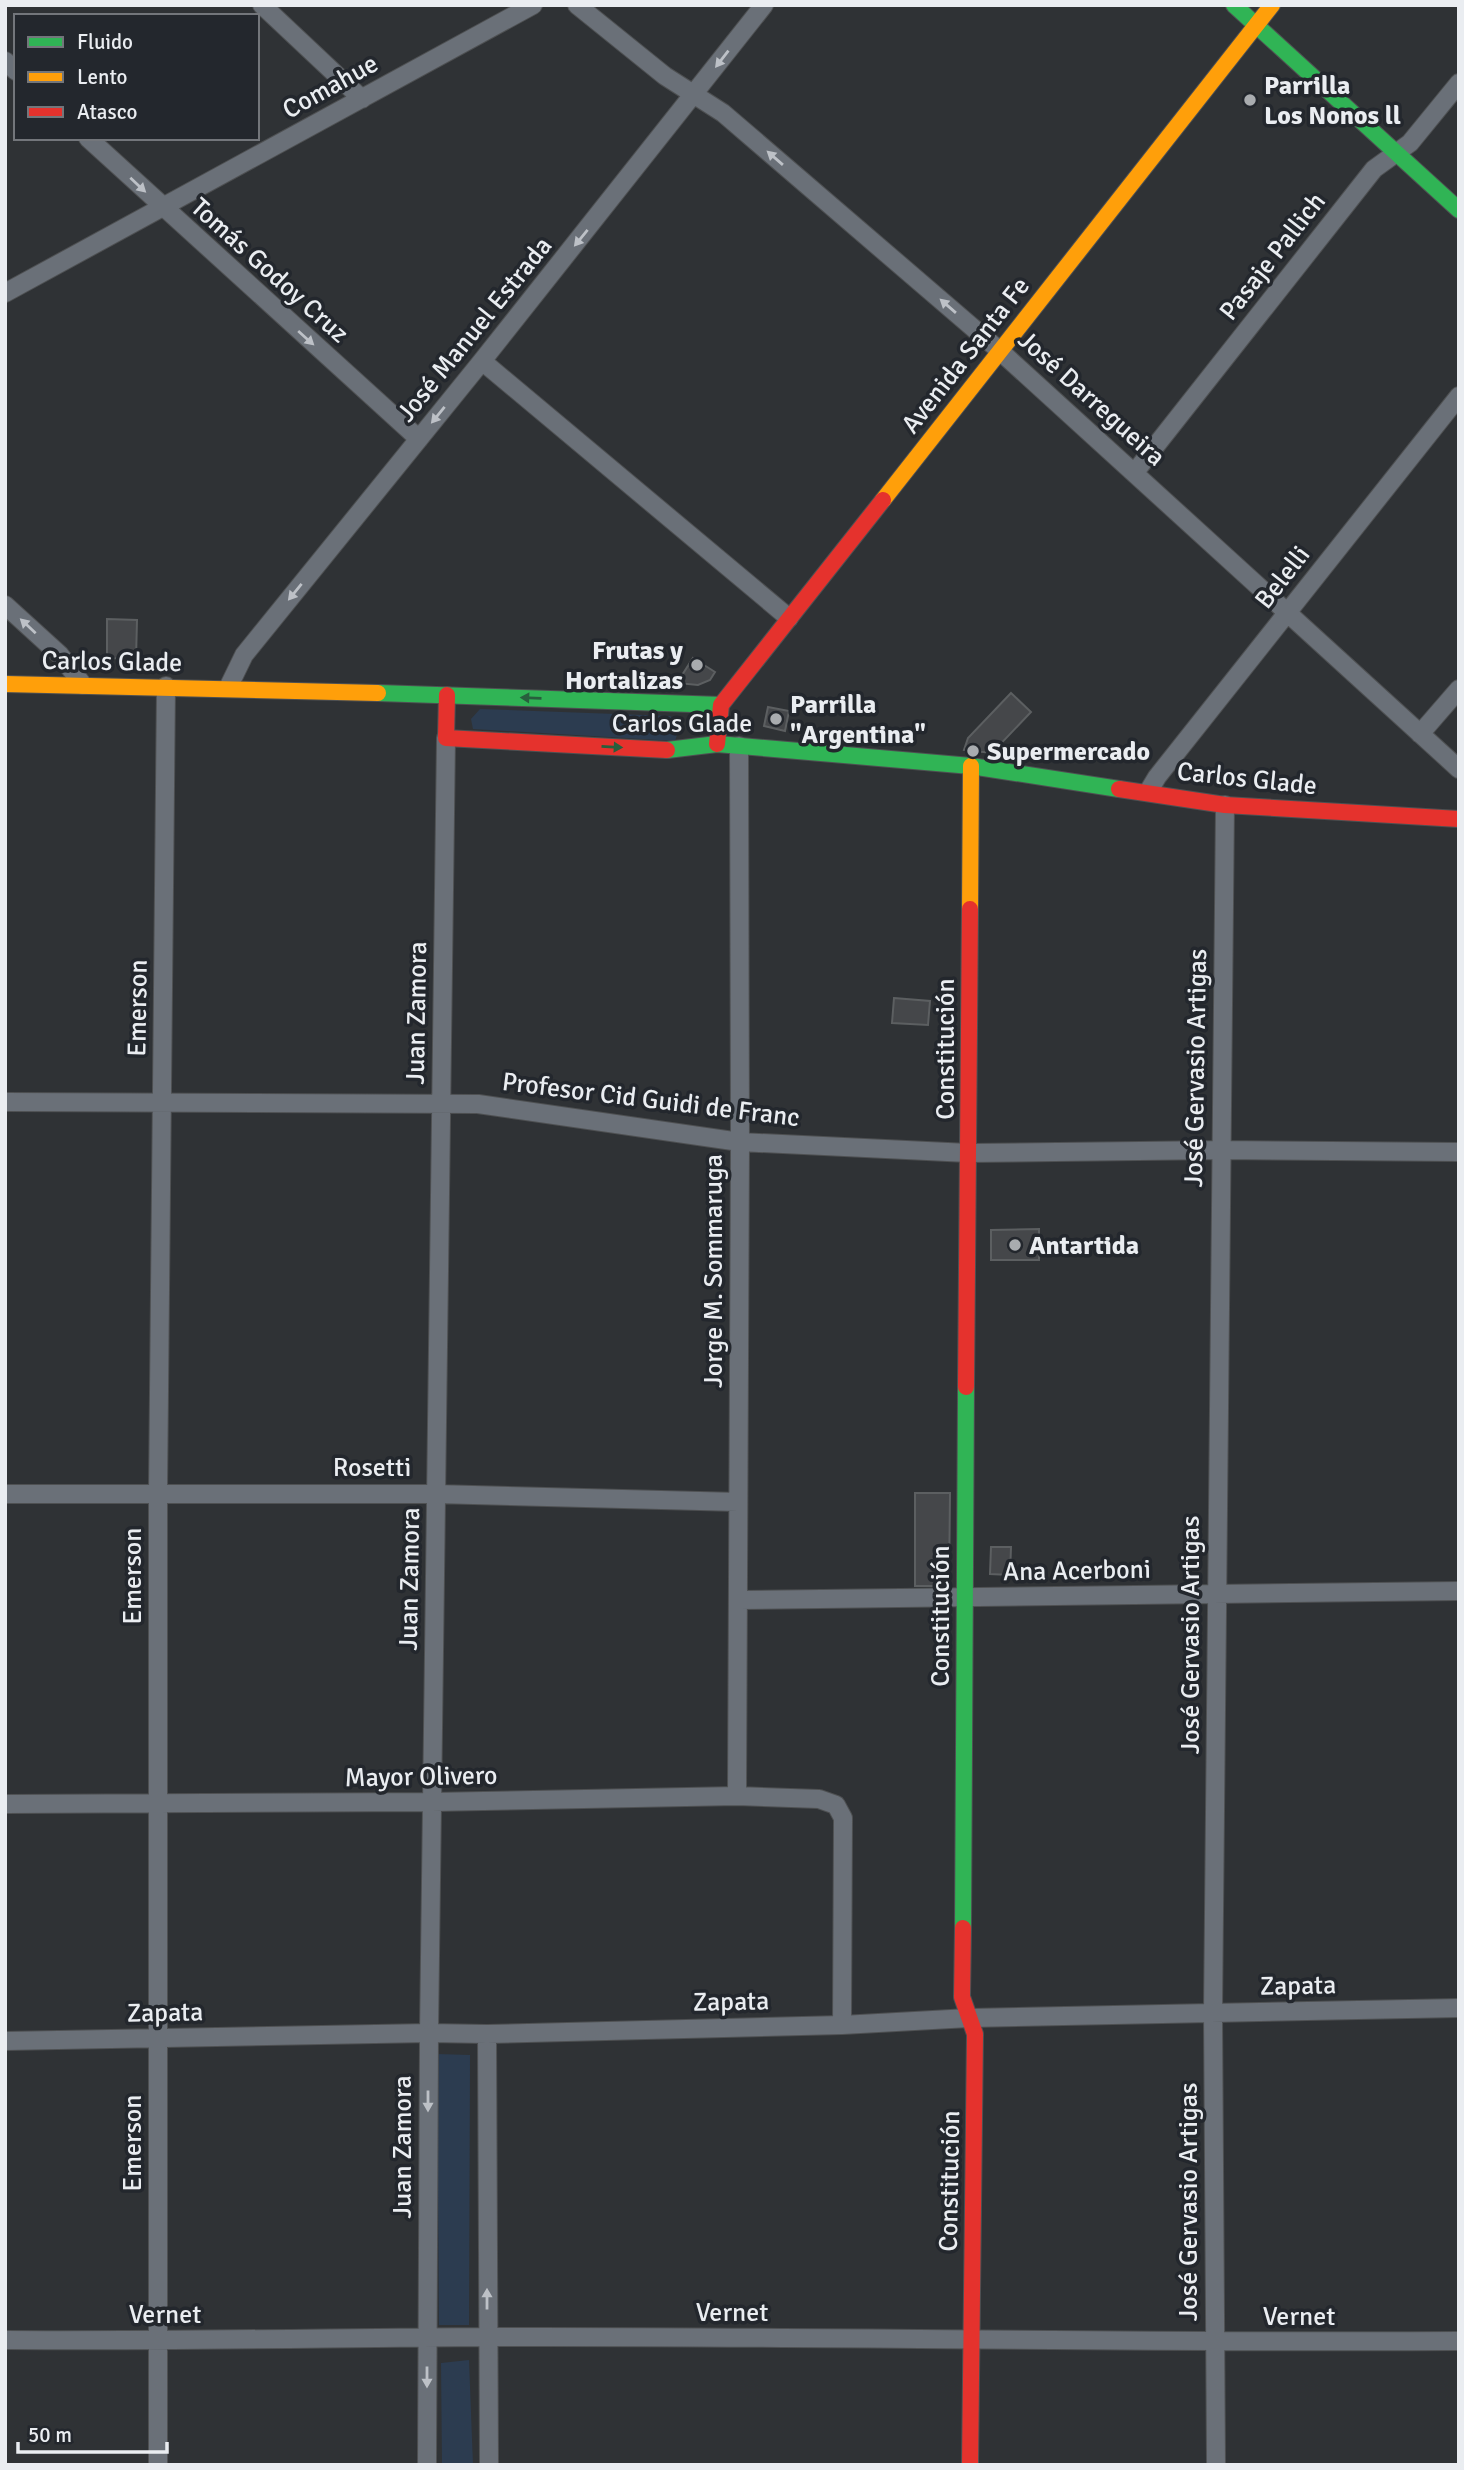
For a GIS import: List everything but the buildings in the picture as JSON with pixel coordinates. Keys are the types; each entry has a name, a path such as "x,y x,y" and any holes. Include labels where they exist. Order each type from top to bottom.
{"street":[{"path":"262,5 362,99"},
{"name":"Comahue","path":"5,293 533,5"},
{"name":"José Darregueira","path":"577,5 635,54 723,113 1000,351 1136,472 1286,613 1459,769"},
{"name":"José Manuel Estrada","path":"228,688 244,654 482,361 764,5"},
{"path":"1234,5 1459,210"},
{"name":"Avenida Santa Fe","path":"721,705 1272,5"},
{"name":"Pasaje Pallich","path":"1136,472 1374,169 1418,135 1459,83"},
{"name":"Tomás Godoy Cruz","path":"90,140 418,439"},
{"path":"482,361 789,618"},
{"name":"Belelli","path":"1147,792 1459,396"},
{"path":"5,605 60,655 83,685"},
{"name":"Carlos Glade","path":"5,684 166,686 721,705"},
{"name":"Emerson","path":"158,2465 158,1493 166,686"},
{"path":"1420,734 1459,689"},
{"name":"Juan Zamora","path":"427,2465 429,2033 447,695"},
{"path":"717,744 721,705"},
{"name":"Carlos Glade","path":"446,738 673,750 717,744 971,766 1225,805 1459,819"},
{"name":"Jorge M. Sommaruga","path":"737,1796 739,746"},
{"name":"Constitución","path":"970,2465 975,2034 962,1997 971,766"},
{"name":"José Gervasio Artigas","path":"1216,2465 1213,2013 1225,805"},
{"name":"Profesor Cid Guidi de Franc","path":"5,1102 441,1104 506,1108 740,1142 968,1153 1220,1150 1459,1152"},
{"name":"Rosetti","path":"5,1494 436,1494 738,1502"},
{"name":"Ana Acerboni","path":"739,1600 1459,1591"},
{"name":"Mayor Olivero","path":"5,1804 432,1802 737,1796 819,1799 836,1805 843,1818 842,2025"},
{"name":"Zapata","path":"5,2041 487,2034 842,2025 969,2018 1459,2008"},
{"path":"487,2034 489,2465"},
{"name":"Vernet","path":"5,2340 487,2337 1215,2343 1459,2341"}],"shaded area":[{"path":"480,709 670,716 675,719 679,729 675,741 473,729 471,719"},
{"path":"437,2054 470,2055 469,2325 439,2325"},
{"path":"469,2360 473,2465 442,2465 441,2363"}],"traffic: fast":[{"path":"1234,5 1459,210"},
{"path":"378,693 721,705"},
{"path":"667,750 717,744 971,766 1119,789"},
{"path":"963,1928 966,1387"}],"traffic: slow":[{"path":"883,500 1272,5"},
{"path":"5,684 378,693"},
{"path":"970,909 971,766"}],"traffic: jam":[{"path":"717,744 721,705 883,500"},
{"path":"447,695 446,738 667,750"},
{"path":"1119,789 1225,805 1459,819"},
{"path":"966,1387 970,909"},
{"path":"963,1928 962,1997 975,2034 970,2465"}],"place":[{"name":"Parrilla Los Nonos ll","path":"1250,100"},
{"name":"Frutas y Hortalizas","path":"697,665"},
{"name":"Parrilla \"Argentina\"","path":"776,719"},
{"name":"Supermercado","path":"973,751"},
{"name":"Antartida","path":"1015,1245"}]}
